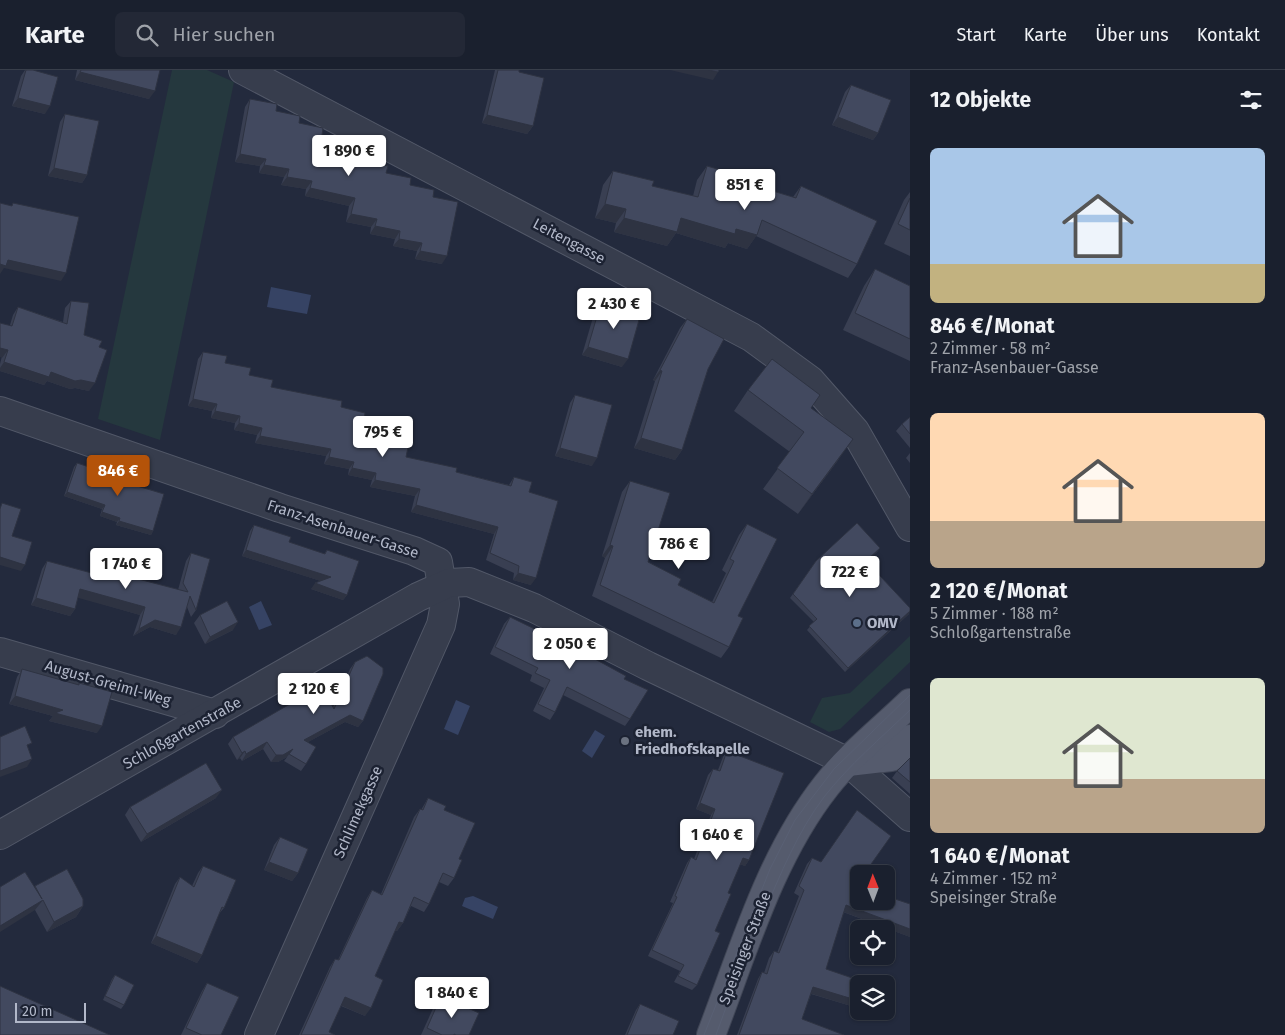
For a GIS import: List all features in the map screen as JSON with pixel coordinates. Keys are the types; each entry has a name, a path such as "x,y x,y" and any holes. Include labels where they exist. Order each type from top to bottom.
{"main road":[{"name":"Speisinger Straße","path":"711,1035 787,847 826,786 848,762 910,703"},
{"path":"848,762 891,757 910,739"}],"street":[{"name":"Leitengasse","path":"243,70 750,337 810,380 855,431 910,527"},
{"name":"Franz-Asenbauer-Gasse","path":"0,411 280,508 414,551 438,562 442,586"},
{"path":"442,586 459,581 469,582 534,608 648,666 848,762 910,817"},
{"name":"Schloßgartenstraße","path":"0,835 418,597 442,586"},
{"name":"Schlimekgasse","path":"259,1035 441,625 445,604 442,586"},
{"name":"August-Greiml-Weg","path":"0,652 215,714"}],"shaded area":[{"path":"172,70 207,70 234,82 160,440 98,419"},
{"path":"910,636 910,662 840,729 829,732 810,722 822,698 850,693"}],"water":[{"path":"271,287 311,295 307,314 267,307"},
{"path":"261,601 272,625 259,630 249,607"},
{"path":"456,700 470,706 458,735 444,729"},
{"path":"595,730 605,736 592,758 582,751"},
{"path":"473,896 498,907 493,919 462,906 465,898"}],"building":[{"path":"26,70 58,77 50,106 18,98"},
{"path":"81,70 160,70 155,91 80,72"},
{"path":"498,70 519,70 519,72 544,78 533,126 487,115"},
{"path":"851,85 891,100 878,133 838,117"},
{"path":"250,99 277,104 276,111 300,116 299,123 323,128 322,135 346,140 342,157 388,166 386,173 411,178 410,185 434,190 433,197 458,202 447,256 420,251 422,243 399,239 400,231 375,226 377,219 351,214 355,198 310,188 312,181 287,177 289,169 264,165 266,159 240,154"},
{"path":"65,114 99,121 87,175 54,168"},
{"path":"707,166 731,173 730,178 796,198 801,186 877,221 857,264 762,220 757,235 736,229 735,234 681,218 677,232 624,218 626,209 605,204 613,171 654,181 652,186 698,197"},
{"path":"910,198 910,230 898,224"},
{"path":"0,203 12,206 13,203 79,217 66,273 8,260 6,266 0,264"},
{"path":"875,269 910,286 910,339 855,313"},
{"path":"602,299 630,307 627,316 639,320 628,359 588,347"},
{"path":"71,301 89,303 84,335 102,341 99,347 107,350 95,383 81,380 75,381 51,372 49,377 4,362 8,350 0,348 0,323 12,326 18,307 67,324"},
{"path":"687,319 724,339 708,369 682,450 641,438 662,371 660,370"},
{"path":"203,352 227,356 225,363 251,368 249,375 273,380 271,387 342,401 341,407 365,413 364,420 387,425 386,432 410,437 406,457 457,468 456,472 511,486 514,477 532,482 529,492 558,501 536,578 518,573 519,566 490,553 498,527 416,505 420,489 375,480 376,473 352,468 354,462 329,457 331,449 260,436 262,428 239,423 240,416 215,411 217,404 193,399"},
{"path":"772,359 820,395 811,408 853,439 812,494 777,468 804,432 748,390"},
{"path":"575,395 612,405 597,458 560,448"},
{"path":"910,417 910,434 902,424"},
{"path":"77,463 98,470 97,474 164,494 153,531 119,521 120,518 102,512 105,505 67,492"},
{"path":"630,481 670,493 648,562 681,579 678,585 714,603 734,561 730,559 747,524 777,539 738,616 743,618 729,647 600,585 613,546 610,545"},
{"path":"2,503 21,509 12,536 32,542 25,565 0,557 0,509"},
{"path":"857,523 880,548 866,561 910,608 910,611 848,668 809,626 817,619 793,594 816,561"},
{"path":"254,525 291,537 289,542 325,554 327,550 359,561 347,595 315,583 331,577 246,550"},
{"path":"191,553 210,559 196,610 190,596 181,627 155,620 139,629 145,607 80,589 75,609 36,598 47,561 99,575 100,569 188,592 183,583"},
{"path":"227,601 238,622 210,637 200,615"},
{"path":"510,617 584,653 626,676 624,679 648,690 630,719 567,687 555,712 538,704 550,680 535,673 538,668 495,647"},
{"path":"367,656 383,668 383,674 363,721 350,715 304,740 316,747 306,764 289,754 293,749 283,755 276,755 267,742 246,754 245,751 242,753 233,737 314,690 316,693 323,689 334,709 355,662"},
{"path":"22,669 112,692 102,726 55,713 63,710 15,696"},
{"path":"25,726 32,743 27,745 32,759 0,771 0,737"},
{"path":"727,751 784,773 749,860 743,858 728,893 731,894 715,931 720,933 697,985 678,976 684,965 652,950 677,897 675,896 691,857 696,860 715,809 700,803 713,769 720,771"},
{"path":"910,758 910,782 897,771"},
{"path":"206,763 222,790 147,834 130,807"},
{"path":"428,798 446,806 444,810 475,823 459,859 462,860 454,878 443,873 429,904 414,897 403,923 399,922 375,976 383,980 371,1008 345,997 329,1032 335,1035 301,1035 335,959 339,960 372,890 382,895 420,809 423,810"},
{"path":"857,810 891,836 870,865 850,865 850,906 846,905 826,969 850,977 850,998 813,987 802,1019 844,1035 739,1035 762,972 767,974 774,951 779,953 804,890 799,886 812,858 821,862"},
{"path":"280,837 308,849 298,873 269,862"},
{"path":"203,866 236,880 224,908 222,907 202,955 156,936 180,877 194,887"},
{"path":"67,869 83,899 83,906 54,922 43,900 0,926 0,887 25,872 42,899 35,886"},
{"path":"895,899 910,904 910,929 895,923 895,920 886,920 859,910 895,910"},
{"path":"115,975 134,985 124,1005 105,996"},
{"path":"207,983 239,997 221,1035 202,1035 186,1028"},
{"path":"0,986 110,1035 0,1035"},
{"path":"441,996 479,1013 469,1035 442,1035 427,1028"},
{"path":"640,1004 679,1021 673,1035 627,1035"}],"tram line":[{"path":"704,1035 770,869 795,820 834,769 910,695"},
{"path":"716,1035 776,884 814,811 844,774 910,710"}],"place":[{"name":"OMV","path":"857,623"},
{"name":"ehem. Friedhofskapelle","path":"625,741"}]}
